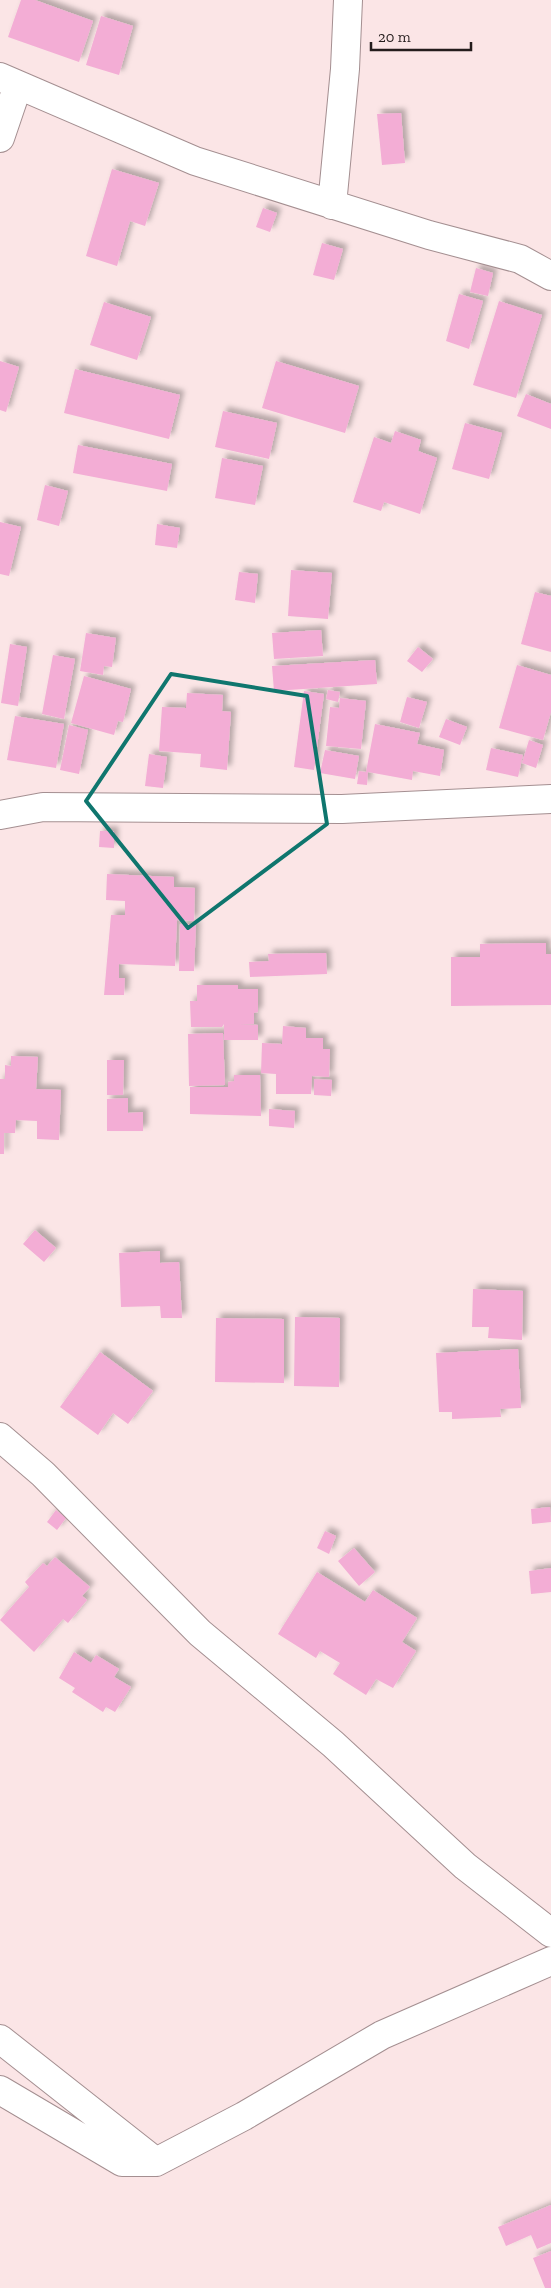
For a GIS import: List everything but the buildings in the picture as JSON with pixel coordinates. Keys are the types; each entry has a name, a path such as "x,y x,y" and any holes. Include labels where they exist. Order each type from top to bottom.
{"street":[{"path":"332,205 344,79 348,0"},
{"path":"0,138 9,81 195,161 429,235 520,259 551,276"},
{"path":"0,814 43,807 342,809 551,799"},
{"path":"0,1436 43,1474 200,1633 333,1744 465,1866 551,1933"},
{"path":"0,2090 122,2162 156,2162 244,2116 382,2035 551,1961"},
{"path":"0,2039 156,2162"}],"highlighted area":[{"path":"171,674 307,696 327,824 188,928 86,801"}]}
